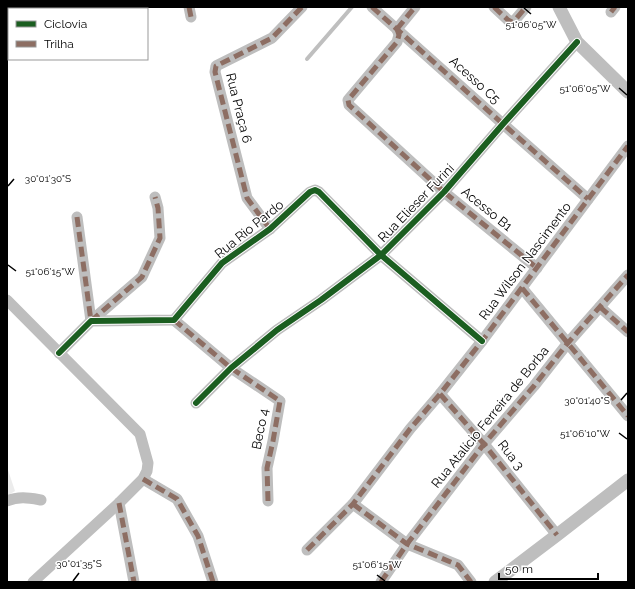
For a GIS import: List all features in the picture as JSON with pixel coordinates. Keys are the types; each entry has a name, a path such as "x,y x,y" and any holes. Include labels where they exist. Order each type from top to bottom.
{"street":[{"name":"Rua Praça 6","path":"270,229 247,198 214,72 216,66 272,38 302,7"},
{"path":"372,7 397,29 415,7"},
{"path":"494,7 512,22 526,7"},
{"path":"559,7 577,42 628,92"},
{"name":"Acesso B1","path":"397,29 399,35 397,42 348,100 349,105 444,192 537,268"},
{"name":"Acesso C5","path":"397,29 588,199"},
{"name":"Rua Elieser Furini","path":"196,403 231,368 277,330 321,300 381,255 444,192 502,124 577,42"},
{"name":"Rua Wilson Nascimento","path":"307,550 353,504 410,429 482,341 628,146"},
{"name":"Rua Rio Pardo","path":"174,320 222,263 270,229 310,192 315,190 319,192 381,255"},
{"path":"59,353 91,321 142,277 160,238 158,208 155,197"},
{"path":"77,217 91,321"},
{"path":"381,255 482,341"},
{"name":"Rua Atalício Ferreira de Borba","path":"381,582 407,544 484,444 534,386 567,344 628,275"},
{"path":"522,288 628,416"},
{"path":"7,300 140,434 148,463 147,471 143,479 33,582"},
{"path":"600,307 628,332"},
{"path":"91,321 174,320"},
{"name":"Beco 4","path":"174,320 231,368 280,401 273,441 266,468 268,501"},
{"name":"Rua 3","path":"440,394 484,444 557,535"},
{"path":"143,479 177,499 198,536 213,582"},
{"path":"495,582 628,480"},
{"path":"7,500 21,497 41,500"},
{"path":"119,503 134,582"},
{"path":"353,504 407,544 458,565 471,582"}],"shaded area":[{"path":"7,467 15,491 7,496"}],"waterway":[{"path":"307,59 352,7"}],"marked path":[{"path":"189,7 191,17"},
{"path":"270,229 247,198 215,72 216,66 272,38 302,7"},
{"path":"372,7 588,199"},
{"path":"397,29 415,7"},
{"path":"494,7 512,22 526,7"},
{"path":"611,12 615,7"},
{"path":"397,29 399,35 397,42 348,100 349,105 444,192 537,268"},
{"path":"307,550 353,504 410,429 482,341 628,146"},
{"path":"91,321 142,277 160,238 158,208 155,197"},
{"path":"77,217 91,321"},
{"path":"381,582 407,544 484,444 534,386 567,344 628,275"},
{"path":"522,288 628,416"},
{"path":"600,307 628,332"},
{"path":"174,320 231,368 280,401 267,468 268,501"},
{"path":"440,394 484,444 557,535"},
{"path":"143,479 177,499 198,536 213,582"},
{"path":"119,503 134,582"},
{"path":"353,504 407,544 458,565 471,582"}],"cycle path":[{"path":"196,403 231,368 277,330 321,300 381,255 444,192 577,42"},
{"path":"59,353 91,321 174,320 222,263 270,229 310,192 315,190 319,192 381,255 482,341"}]}
